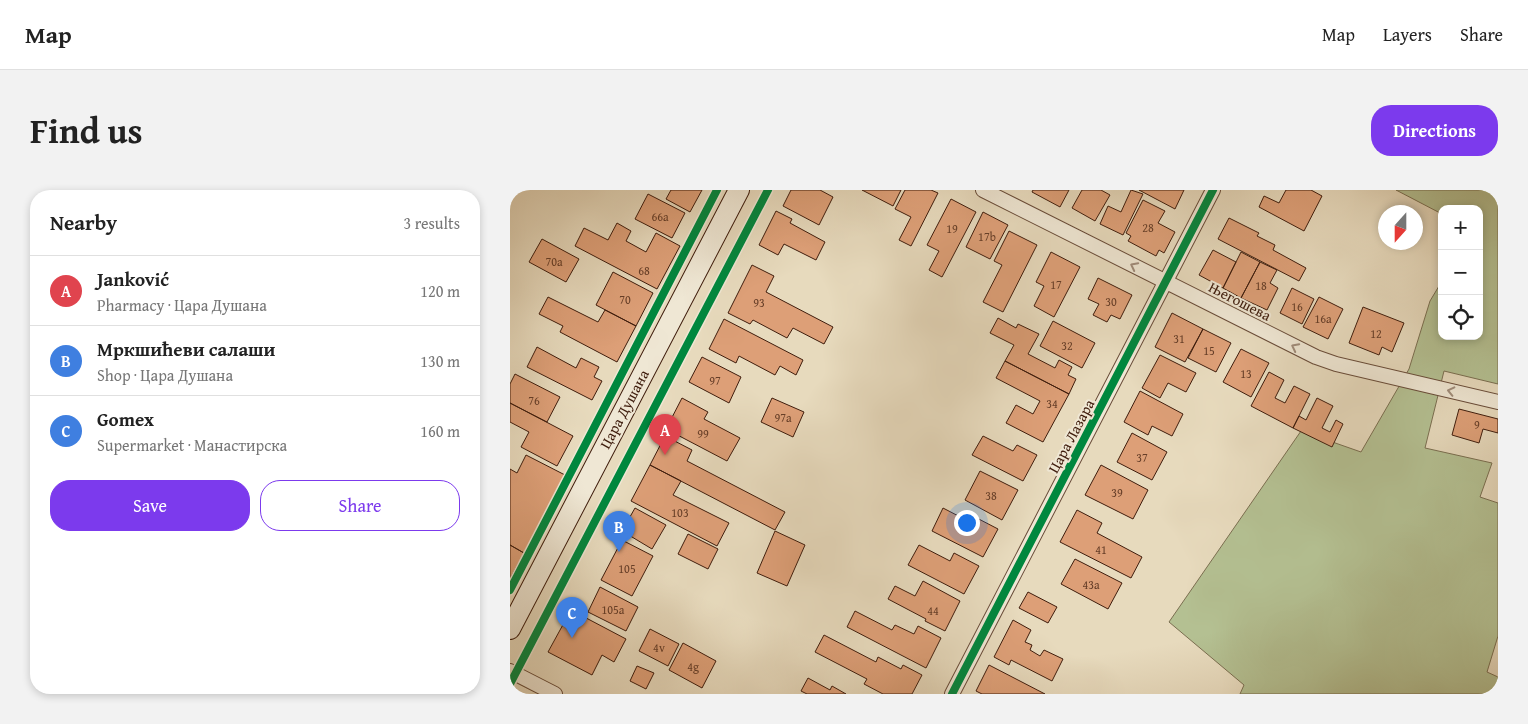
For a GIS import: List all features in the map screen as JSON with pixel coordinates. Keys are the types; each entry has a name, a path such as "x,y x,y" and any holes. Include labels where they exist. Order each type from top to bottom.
{"street":[{"name":"Цара Душана","path":"510,628 739,190"},
{"name":"Његошева","path":"983,190 1316,357 1336,364 1498,402"},
{"name":"Цара Лазара","path":"952,694 1213,190"},
{"path":"510,671 554,694"}],"green space":[{"path":"1396,190 1498,190 1498,384 1444,371 1425,448 1492,463 1480,497 1498,503 1498,636 1487,672 1498,677 1498,694 1240,694 1244,685 1169,622 1301,431 1361,452 1409,369 1430,301 1438,288 1438,340 1483,340 1483,205 1438,205 1438,212"}],"building":[{"path":"671,190 702,190 690,212 666,199"},
{"path":"791,190 820,190 833,197 819,225 783,206"},
{"path":"862,190 901,190 893,206"},
{"path":"905,190 931,190 938,193 911,246 899,240 911,217 895,209"},
{"path":"1033,190 1069,190 1060,207 1032,192"},
{"path":"1082,190 1101,190 1110,195 1095,221 1072,208"},
{"path":"1131,190 1143,194 1123,235 1100,224 1108,206 1121,212"},
{"path":"1139,190 1184,190 1175,209"},
{"path":"1286,190 1311,190 1322,196 1304,231 1259,207 1264,196 1279,203"},
{"path":"648,194 685,213 672,238 635,219"},
{"path":"951,199 976,212 942,277 929,270 939,251 927,245"},
{"path":"1143,200 1165,211 1158,223 1175,232 1164,253 1159,250 1156,256 1128,241 1131,236 1126,233"},
{"path":"776,211 792,219 790,223 825,242 816,260 784,244 778,255 759,245"},
{"path":"983,212 1008,225 990,259 966,247"},
{"path":"1229,218 1259,233 1257,236 1275,245 1273,250 1306,268 1299,281 1218,239"},
{"path":"617,223 631,231 626,241 646,252 656,233 680,246 657,289 575,246 584,228 608,240"},
{"path":"1009,231 1037,245 1003,312 983,302 1002,265 994,261"},
{"path":"542,239 579,259 566,282 529,262"},
{"path":"1213,250 1236,262 1223,288 1199,275"},
{"path":"1051,252 1080,267 1054,317 1034,306 1044,286 1036,282"},
{"path":"1241,252 1260,262 1241,298 1223,288"},
{"path":"1260,262 1277,270 1270,283 1278,288 1267,310 1241,298"},
{"path":"752,265 774,276 766,292 833,327 824,344 793,328 787,338 753,320 750,324 728,313"},
{"path":"613,272 653,293 636,326 596,305"},
{"path":"1098,278 1132,295 1120,319 1111,315 1107,322 1093,315 1099,304 1088,299"},
{"path":"1292,288 1314,299 1302,324 1280,313"},
{"path":"548,297 598,322 605,310 636,326 617,362 560,332 563,326 539,314"},
{"path":"1319,297 1343,309 1328,339 1303,327"},
{"path":"1363,307 1404,323 1392,352 1382,347 1379,355 1349,343"},
{"path":"1172,313 1203,329 1185,362 1155,347"},
{"path":"998,318 1016,328 1018,324 1039,334 1028,354 1055,368 1059,360 1072,367 1068,375 1076,379 1069,394 1005,361 1014,345 990,333"},
{"path":"724,319 803,360 796,375 780,366 775,375 739,356 736,363 709,349"},
{"path":"1053,321 1095,343 1082,368 1040,346"},
{"path":"1203,329 1231,343 1216,372 1188,358"},
{"path":"537,347 576,368 581,358 599,367 594,377 602,381 592,400 527,367"},
{"path":"1241,349 1269,363 1251,397 1223,382"},
{"path":"1160,355 1196,373 1186,392 1168,383 1160,398 1142,388"},
{"path":"702,357 741,377 729,403 689,382"},
{"path":"1005,361 1069,394 1043,442 1006,423 1016,405 1033,414 1040,401 996,378"},
{"path":"1269,372 1284,380 1275,398 1285,403 1294,386 1310,394 1293,428 1251,406"},
{"path":"515,374 560,397 547,422 510,403 510,384"},
{"path":"1140,391 1183,414 1172,436 1152,426 1148,435 1124,422"},
{"path":"682,398 708,412 704,419 740,438 727,461 666,429"},
{"path":"772,398 804,412 793,437 761,422"},
{"path":"1317,398 1333,406 1322,428 1330,432 1336,420 1343,424 1332,447 1293,428 1299,416 1306,420"},
{"path":"510,403 573,436 557,466 521,447 529,432 510,422"},
{"path":"1459,409 1498,419 1498,433 1483,429 1479,443 1452,435"},
{"path":"1132,433 1167,452 1152,480 1117,462"},
{"path":"665,436 692,450 687,461 785,512 775,530 650,465"},
{"path":"983,436 1013,451 1017,445 1037,455 1023,481 972,455"},
{"path":"526,455 565,475 524,553 510,545 510,469 517,473"},
{"path":"650,465 681,481 673,495 729,523 717,546 631,501"},
{"path":"1101,465 1148,490 1133,519 1085,495"},
{"path":"980,471 1018,490 1002,520 965,500"},
{"path":"635,508 666,525 652,549 622,531"},
{"path":"943,508 970,522 973,516 998,529 983,557 932,531"},
{"path":"1077,510 1102,523 1097,533 1142,557 1131,578 1060,542"},
{"path":"775,531 805,545 787,586 757,573"},
{"path":"688,534 718,549 708,569 678,554"},
{"path":"622,540 653,556 632,596 601,580"},
{"path":"510,545 524,553 510,579"},
{"path":"919,545 950,561 954,553 979,566 964,594 908,565"},
{"path":"1075,559 1122,583 1108,609 1061,584"},
{"path":"923,581 960,601 945,631 888,599 895,586 915,596"},
{"path":"600,587 638,607 626,631 588,612"},
{"path":"1028,592 1057,607 1048,623 1019,608"},
{"path":"571,610 626,639 614,662 602,655 592,675 548,652"},
{"path":"855,611 892,630 895,625 914,634 918,626 941,638 926,668 847,627"},
{"path":"1013,620 1031,630 1025,642 1032,645 1030,650 1040,656 1044,650 1063,659 1052,681 1011,660 1009,665 994,657"},
{"path":"650,629 679,644 668,666 639,651"},
{"path":"824,635 876,662 878,657 901,669 903,665 922,675 912,694 883,694 864,684 867,679 815,652"},
{"path":"683,643 716,661 702,688 669,670"},
{"path":"989,665 1045,694 982,694 976,691"},
{"path":"637,666 654,673 646,689 630,681"},
{"path":"808,678 830,690 832,686 846,694 807,694 801,691"}],"cycle path":[{"path":"510,590 717,190"},
{"path":"510,684 768,190"},
{"path":"952,694 1213,190"}],"place":[{"name":"Janković","path":"665,455"},
{"name":"Мркшићеви салаши","path":"619,552"},
{"name":"Gomex","path":"572,638"}]}
